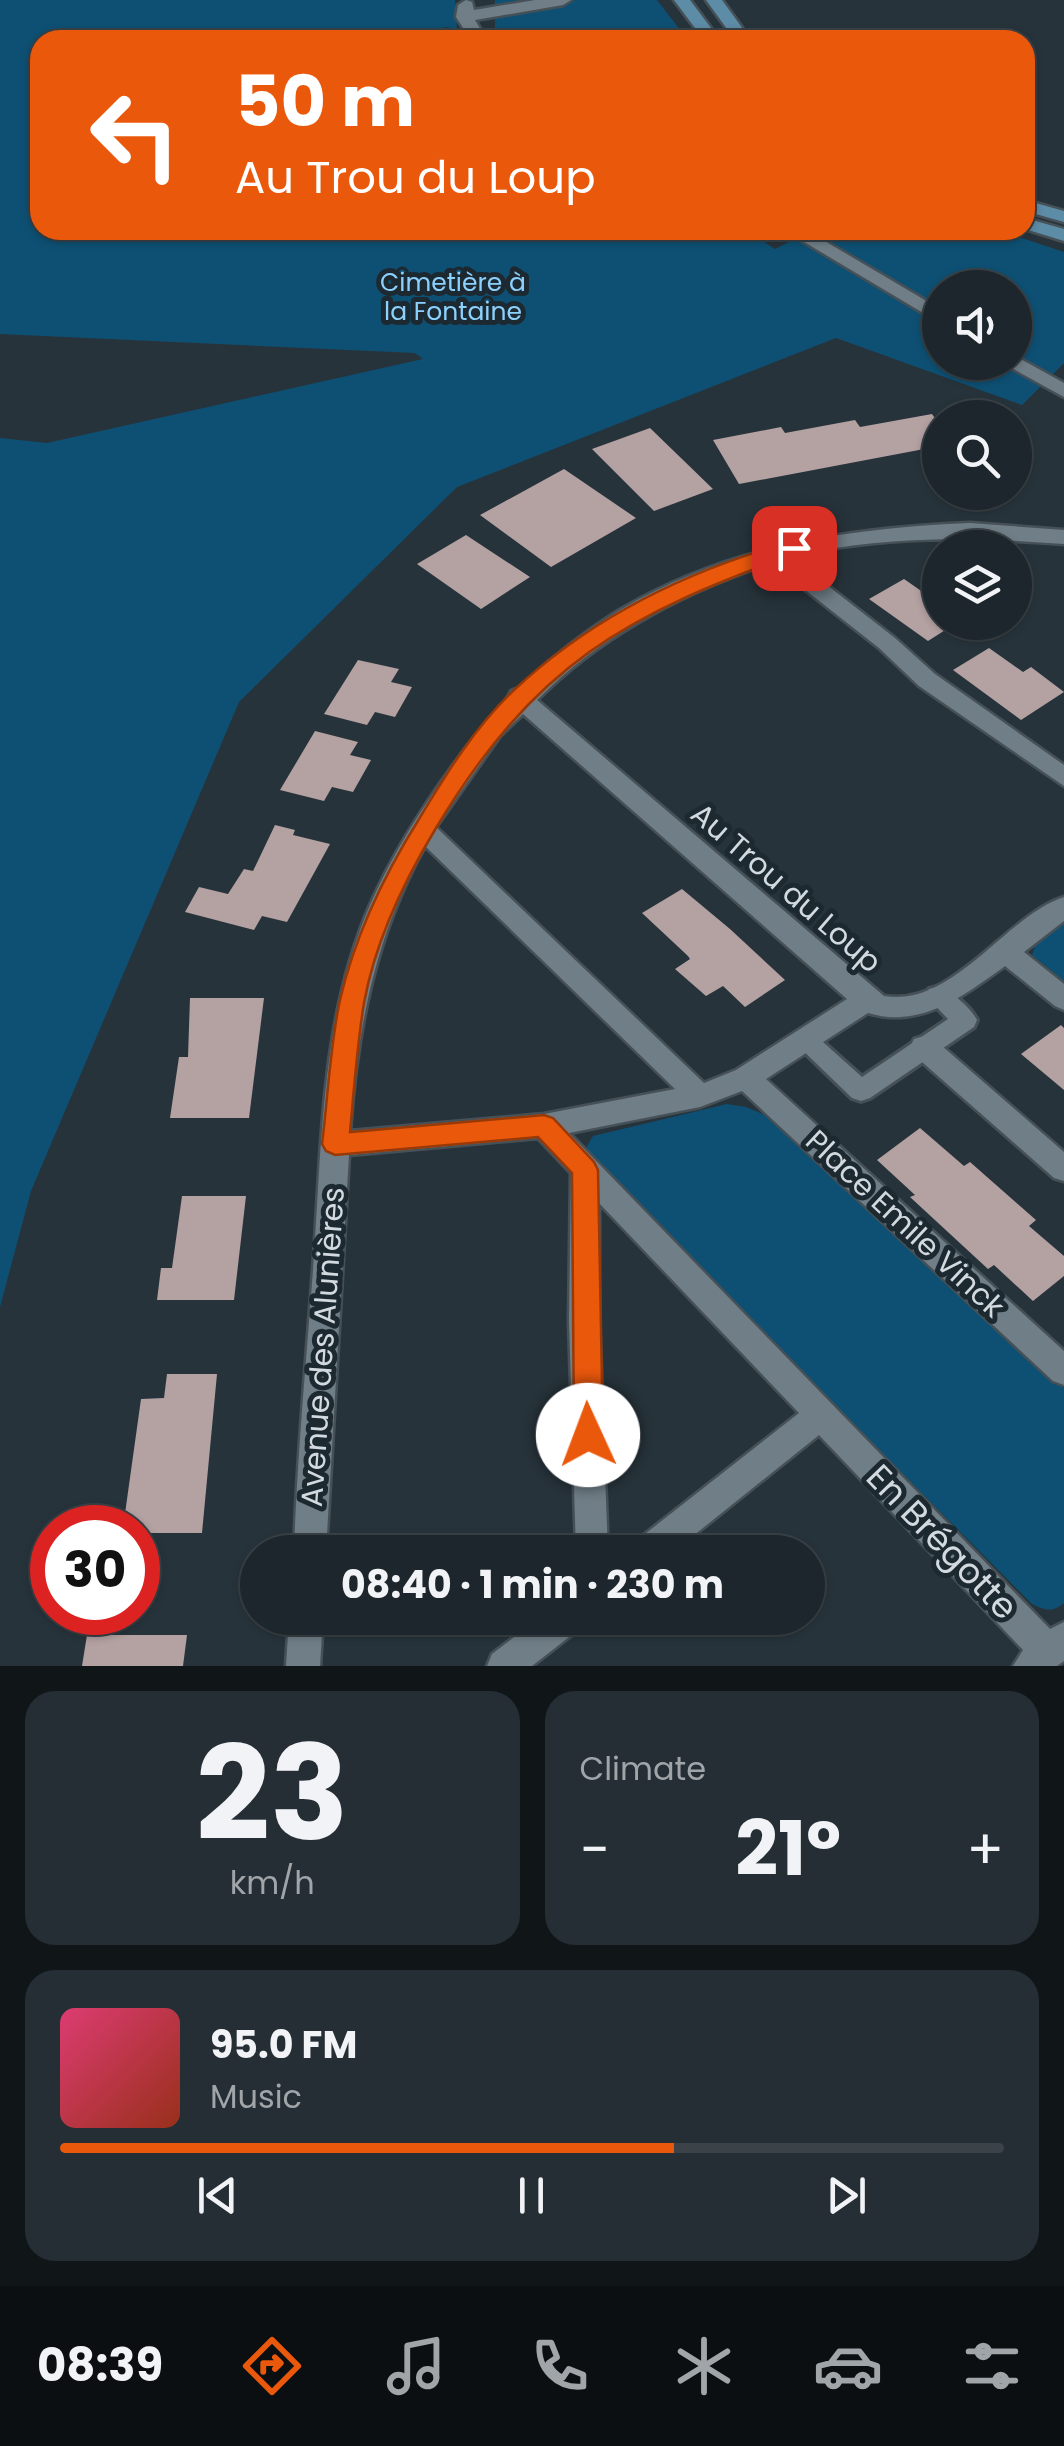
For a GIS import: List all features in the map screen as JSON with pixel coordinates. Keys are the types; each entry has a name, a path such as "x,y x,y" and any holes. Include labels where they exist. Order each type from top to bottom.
{"main road":[{"path":"682,0 704,30"},
{"path":"714,0 735,30"},
{"path":"1035,208 1064,217"},
{"path":"1035,226 1064,236"}],"street":[{"path":"466,8 563,0"},
{"path":"810,240 922,306"},
{"path":"1032,372 1064,391"},
{"name":"Avenue des Alunières","path":"311,1535 335,1144 352,1002 382,908 422,829 465,762 519,698 552,668 633,612 772,553 897,530 1064,537"},
{"path":"772,553 928,680 1064,777"},
{"name":"Au Trou du Loup","path":"335,1144 544,1126 700,1096 746,1078 866,1000 519,698"},
{"path":"422,829 700,1096"},
{"path":"866,1000 896,1009 938,996 1064,906"},
{"path":"1004,950 1064,999"},
{"path":"924,1047 1064,1168"},
{"name":"Place Emile Vinck","path":"746,1078 1064,1370"},
{"name":"En Brégotte","path":"544,1126 1047,1652"},
{"path":"585,1170 584,1321 591,1535"},
{"path":"669,1535 819,1416"},
{"path":"303,1666 305,1635"},
{"path":"504,1666 544,1635"}],"lane":[{"path":"804,1040 862,1092 965,1020 938,996"}],"green space":[{"name":"Cimetière à la Fontaine","path":"0,0 455,0 457,29 30,30 30,240 761,240 775,249 793,240 1028,240 1064,252 1064,363 1027,400 1008,400 953,380 1032,380 1032,270 922,270 922,369 836,338 457,487 239,702 31,1191 0,1307 0,438 47,443 423,359 415,353 0,334"},
{"path":"495,0 657,0 680,30 495,30"},
{"path":"1064,922 1064,981 1032,955 1037,941"},
{"path":"727,1104 770,1117 1064,1388 1064,1603 1060,1606 1048,1610 1032,1604 588,1158 587,1146 593,1136"}],"building":[{"path":"922,416 922,449 739,484 713,440 781,427 785,433 855,420 860,427"},
{"path":"650,428 713,489 654,511 592,449"},
{"path":"564,469 636,518 551,567 480,515"},
{"path":"466,535 530,577 481,609 417,564"},
{"path":"904,579 922,592 922,637 869,599"},
{"path":"989,648 1023,672 1031,667 1064,692 1021,720 953,670"},
{"path":"358,660 399,669 391,682 412,687 395,717 375,712 367,725 324,714"},
{"path":"315,731 358,742 350,755 371,760 353,792 332,787 324,801 280,790"},
{"path":"275,825 295,830 293,835 330,844 287,922 262,916 254,930 185,912 199,887 228,894 244,869 253,871"},
{"path":"682,889 785,980 745,1007 723,986 706,996 675,969 690,959 642,913"},
{"path":"190,998 264,998 249,1118 170,1118 179,1057 188,1057"},
{"path":"1061,1025 1064,1028 1064,1090 1021,1054"},
{"path":"920,1128 964,1166 970,1162 1036,1220 1029,1226 1064,1256 1064,1276 1033,1301 994,1265 988,1269 910,1197 915,1195 877,1160"},
{"path":"182,1196 246,1196 234,1300 157,1300 161,1268 172,1268"},
{"path":"167,1374 217,1374 202,1533 160,1533 160,1505 126,1505 141,1399 164,1398"},
{"path":"87,1635 187,1635 183,1666 82,1666"}],"route":[{"path":"588,1435 585,1170 544,1126 335,1144 352,1002 366,951 402,865 465,762 519,698 570,654 633,612 704,579 794,548"}]}
